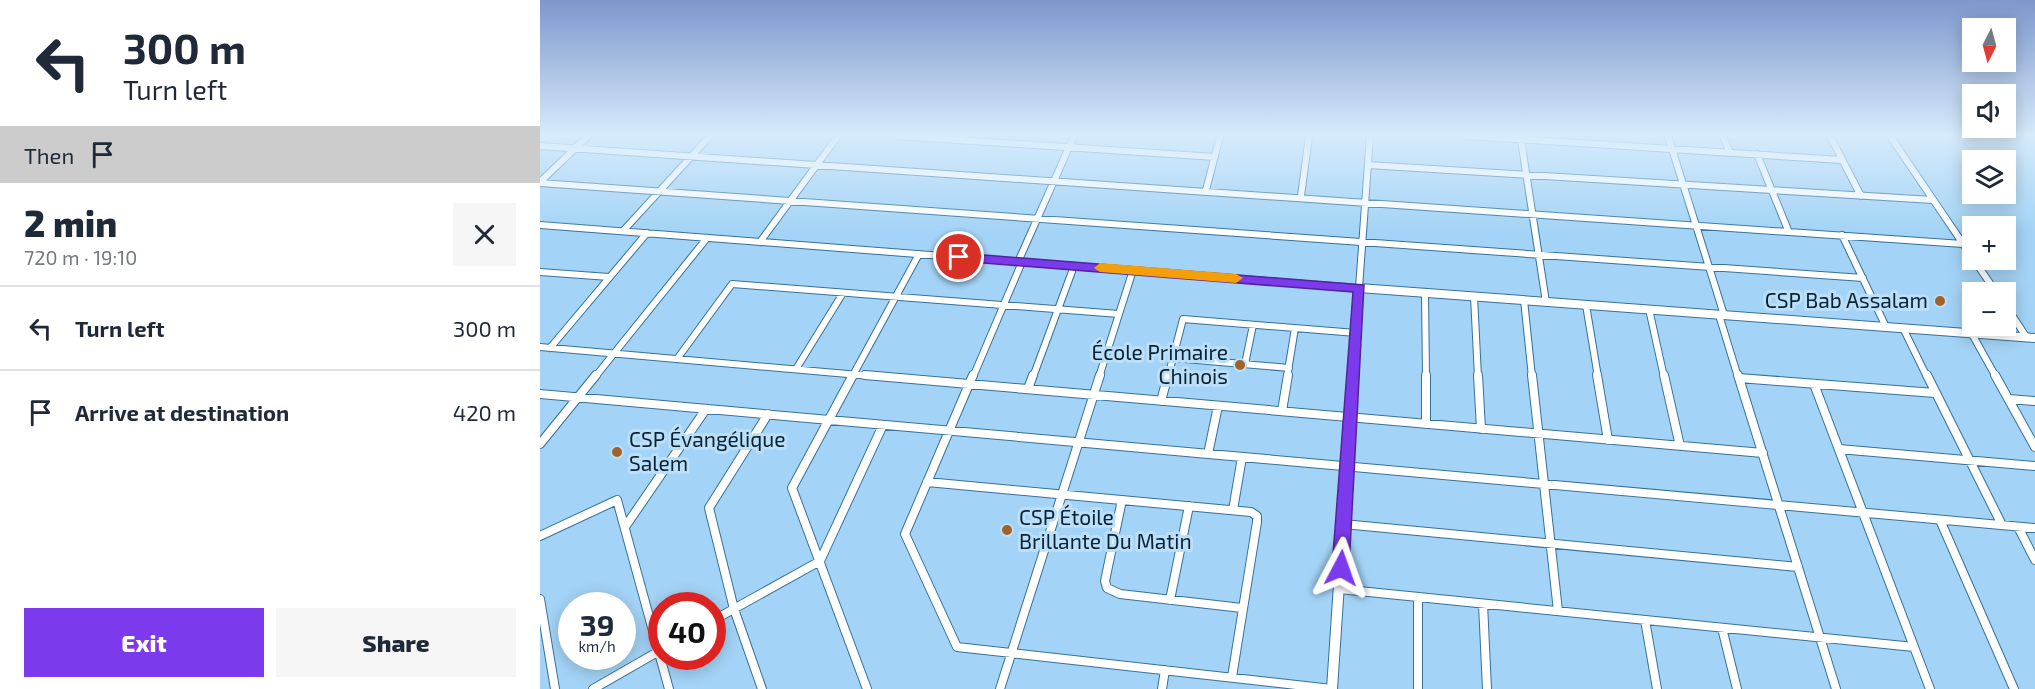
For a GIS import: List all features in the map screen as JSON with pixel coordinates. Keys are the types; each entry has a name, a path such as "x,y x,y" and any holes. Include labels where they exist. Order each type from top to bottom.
{"street":[{"path":"540,182 554,168"},
{"path":"623,231 681,168"},
{"path":"760,242 815,168"},
{"path":"864,168 1301,196 1962,244"},
{"path":"1060,168 1004,305 904,534 957,647 1332,689 1368,168"},
{"path":"1206,190 1212,168"},
{"path":"1301,196 1305,168"},
{"path":"1418,168 1934,200"},
{"path":"1525,168 1546,302"},
{"path":"1678,168 1709,267 1739,378 1836,689"},
{"path":"1762,168 1788,230"},
{"path":"1846,168 1861,196"},
{"path":"1912,168 1962,242"},
{"path":"540,182 1863,278"},
{"path":"540,225 1962,333"},
{"path":"550,348 647,233"},
{"path":"1842,235 1886,327"},
{"path":"540,444 707,238"},
{"path":"867,689 792,488 919,254"},
{"path":"1028,389 1074,266"},
{"path":"1000,689 1133,270"},
{"path":"540,272 609,277"},
{"path":"676,359 732,284 1119,314"},
{"path":"796,369 843,292"},
{"path":"1425,293 1426,424"},
{"path":"1474,296 1480,429"},
{"path":"1524,300 1558,611"},
{"path":"1586,305 1608,440"},
{"path":"1649,309 1680,446"},
{"path":"1161,401 1183,319 1356,333"},
{"path":"2016,319 2031,338"},
{"path":"1245,364 1252,325"},
{"path":"1282,411 1295,328"},
{"path":"1903,328 2002,525"},
{"path":"1973,336 2035,447"},
{"path":"2002,336 2031,338"},
{"path":"540,347 1762,453"},
{"path":"1173,357 1289,368"},
{"path":"1739,378 1935,393"},
{"path":"1814,384 1930,689"},
{"path":"540,394 2035,528"},
{"path":"2009,399 2035,401"},
{"path":"1208,454 1218,406"},
{"path":"625,527 706,409"},
{"path":"762,689 734,609 710,508 768,414"},
{"path":"726,613 820,561 883,425"},
{"path":"1839,449 2035,466"},
{"path":"1233,510 1242,457"},
{"path":"927,482 1251,512 1257,516 1232,677"},
{"path":"540,536 617,500 648,608"},
{"path":"1122,500 1105,582 1107,588 1120,594 1242,608"},
{"path":"1170,600 1189,506"},
{"path":"1940,520 2014,689"},
{"path":"1343,524 1798,567"},
{"path":"2018,527 2035,560"},
{"path":"1339,590 1914,646"},
{"path":"1418,597 1418,689"},
{"path":"540,599 555,689"},
{"path":"1483,604 1487,689"},
{"path":"1645,620 1657,689"},
{"path":"1722,627 1737,689"},
{"path":"593,689 648,658"},
{"path":"664,670 669,689"},
{"path":"1162,689 1165,670"}],"slow traffic":[{"path":"1100,268 1236,278"}],"place":[{"name":"CSP Bab Assalam","path":"1940,301"},
{"name":"École Primaire Chinois","path":"1240,365"},
{"name":"CSP Évangélique Salem","path":"617,452"},
{"name":"CSP Étoile Brillante Du Matin","path":"1007,530"}],"route":[{"path":"959,257 1359,288 1341,568"}]}
